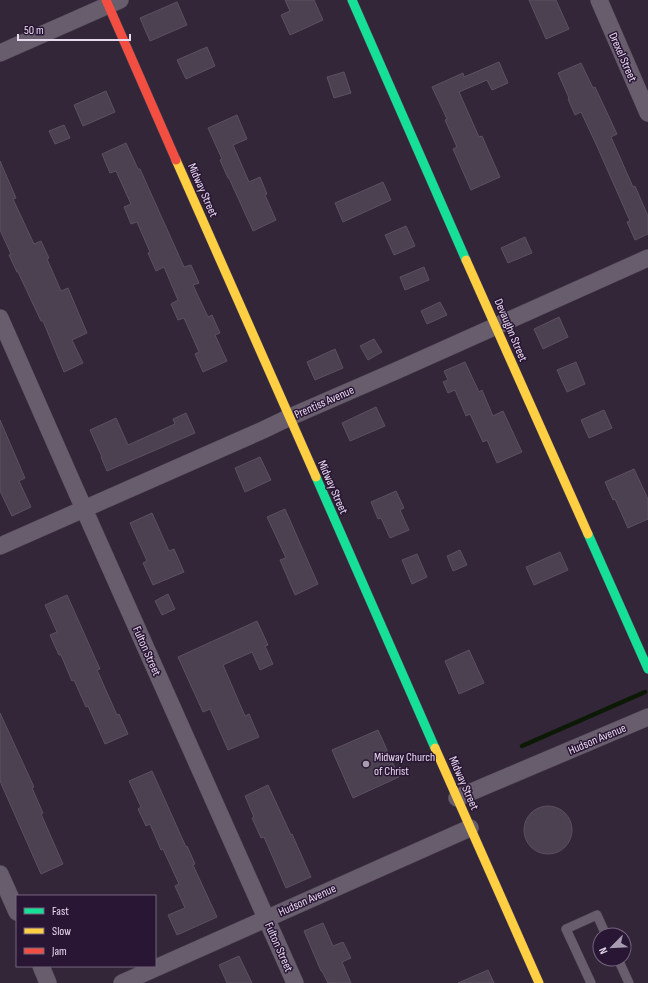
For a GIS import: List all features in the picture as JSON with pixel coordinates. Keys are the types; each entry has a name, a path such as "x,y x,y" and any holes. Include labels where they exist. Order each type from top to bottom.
{"street":[{"name":"Devaughn Street","path":"352,0 648,669"},
{"name":"Drexel Street","path":"599,0 648,113"},
{"path":"0,54 111,2"},
{"name":"Midway Street","path":"111,2 290,417 539,983"},
{"name":"Prentiss Avenue","path":"0,546 84,510 648,258"},
{"name":"Fulton Street","path":"0,318 295,983"},
{"name":"Hudson Avenue","path":"457,798 648,717"},
{"name":"Hudson Avenue","path":"122,983 470,828"},
{"path":"0,874 16,910"},
{"path":"41,967 48,983"}],"lane":[{"path":"591,983 566,930 597,915 602,927"},
{"path":"622,967 629,983"}],"building":[{"path":"285,0 314,0 323,20 290,35 281,15 290,11"},
{"path":"529,0 556,0 569,29 546,39"},
{"path":"177,2 187,25 150,41 140,18"},
{"path":"207,47 215,66 186,79 177,60"},
{"path":"499,62 508,83 492,90 487,80 459,92 479,137 482,136 500,177 471,190 453,149 457,147 445,120 447,119 432,87 463,73 464,77"},
{"path":"581,63 593,88 595,87 617,134 611,137 633,187 635,186 648,216 648,234 635,240 627,222 630,221 596,144 581,112 575,115 558,73"},
{"path":"344,72 351,93 334,98 327,77"},
{"path":"106,91 115,112 83,126 74,105"},
{"path":"237,115 247,139 233,145 249,182 260,177 267,194 265,195 276,220 253,231 220,160 222,159 208,128"},
{"path":"64,125 70,138 55,144 49,131"},
{"path":"126,143 138,169 140,169 184,267 191,265 199,283 193,285 208,317 212,315 220,333 215,335 227,361 203,372 195,354 199,352 184,318 178,320 171,304 178,300 164,267 156,271 148,253 150,252 137,222 131,224 124,207 131,204 116,171 110,173 102,154"},
{"path":"0,161 16,198 13,199 34,244 41,241 61,291 68,288 87,333 72,340 83,363 64,372 43,321 41,321 9,255 11,254 0,230"},
{"path":"383,182 391,200 343,222 335,203"},
{"path":"406,226 415,246 394,255 385,235"},
{"path":"525,237 532,253 508,263 501,248"},
{"path":"424,267 429,280 405,290 400,277"},
{"path":"440,302 447,315 427,324 421,311"},
{"path":"559,317 568,337 543,349 534,329"},
{"path":"374,339 382,352 368,360 360,346"},
{"path":"335,349 343,368 315,380 307,362"},
{"path":"465,362 479,392 482,390 493,416 503,411 522,452 497,463 487,440 483,442 470,414 466,416 455,390 448,393 443,382 448,380 444,371"},
{"path":"576,362 585,384 567,392 557,370"},
{"path":"376,407 385,426 350,441 342,423"},
{"path":"604,410 612,428 589,438 581,420"},
{"path":"186,413 195,433 107,471 90,430 116,418 128,445 175,424 173,419"},
{"path":"0,420 25,478 19,481 31,507 12,516 0,491"},
{"path":"260,457 271,480 245,492 235,468"},
{"path":"634,469 648,499 648,519 628,528 615,499 613,500 605,482"},
{"path":"396,491 404,508 400,510 409,530 390,538 381,518 378,519 371,502"},
{"path":"285,509 318,584 295,595 280,560 286,558 267,517"},
{"path":"152,513 169,551 174,549 184,572 153,585 143,563 147,561 130,523"},
{"path":"460,550 467,565 453,571 447,556"},
{"path":"560,552 568,570 534,585 526,567"},
{"path":"417,554 427,577 412,584 402,560"},
{"path":"168,594 175,609 162,615 155,601"},
{"path":"67,595 100,669 97,670 117,715 119,714 128,734 105,744 88,706 86,707 74,680 72,681 61,655 59,655 50,635 57,632 45,605"},
{"path":"257,621 268,645 265,646 273,664 260,670 252,652 223,665 245,716 249,714 259,737 228,750 210,709 203,712 178,657"},
{"path":"469,650 484,683 459,694 445,661"},
{"path":"0,713 34,787 32,788 43,813 41,814 63,864 41,874 0,781"},
{"name":"Midway Church of Christ","path":"378,730 399,777 353,798 332,750"},
{"path":"152,771 186,847 187,846 195,864 193,865 217,917 177,935 168,915 185,908 175,886 179,884 163,849 161,850 150,824 146,826 138,809 141,807 129,781"},
{"path":"268,785 311,877 286,888 264,837 261,838 252,818 254,817 245,796"},
{"path":"543,806 553,806 565,813 572,825 572,835 565,847 553,854 543,854 535,850 528,843 524,835 524,825 528,817 535,810"},
{"path":"323,923 333,946 343,942 351,958 342,962 351,983 328,983 321,971 304,931"},
{"path":"239,956 252,983 227,983 219,965"},
{"path":"488,970 494,983 458,983"}],"waterway":[{"path":"522,746 645,692"}],"traffic: fast":[{"path":"352,0 466,260"},
{"path":"316,477 435,748"},
{"path":"588,534 648,669"}],"traffic: slow":[{"path":"176,160 316,477"},
{"path":"466,260 588,534"},
{"path":"435,748 539,983"}],"traffic: jam":[{"path":"106,0 176,160"}],"place":[{"name":"Midway Church of Christ","path":"366,764"}]}
